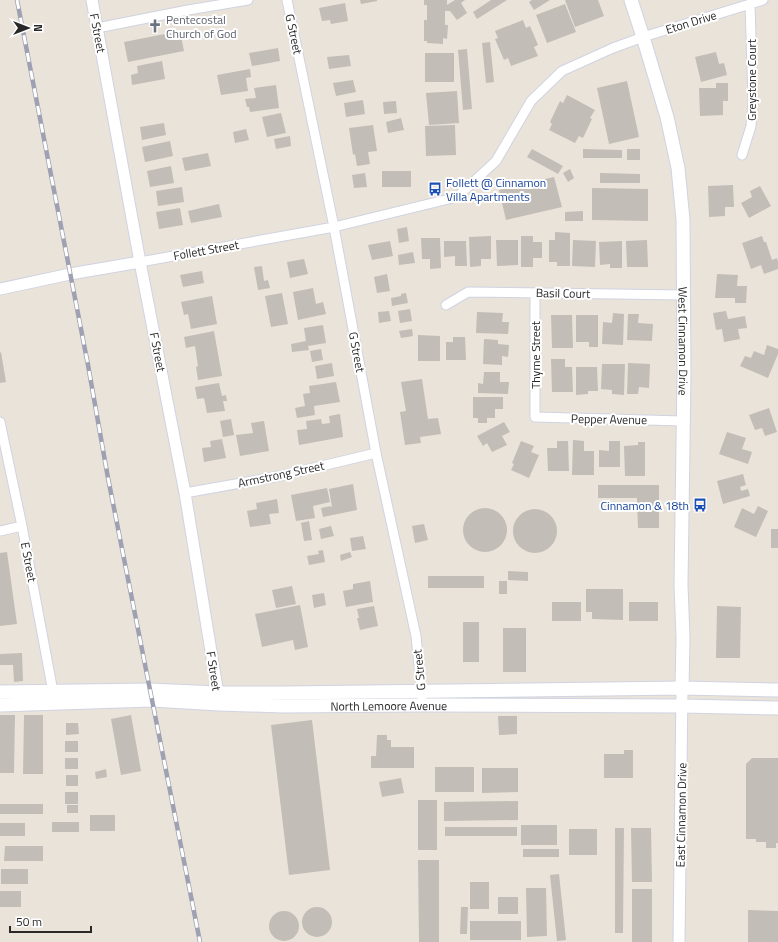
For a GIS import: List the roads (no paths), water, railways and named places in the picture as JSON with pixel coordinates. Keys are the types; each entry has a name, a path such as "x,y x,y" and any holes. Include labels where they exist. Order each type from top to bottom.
{"main road":[{"name":"West Cinnamon Drive","path":"631,0 667,117 678,168 683,220 684,294 681,585 683,638 682,688"},
{"name":"North Lemoore Avenue","path":"218,699 284,693 682,688 778,690"},
{"name":"North Lemoore Avenue","path":"0,705 54,698 150,690 282,706 682,706 778,708"},
{"name":"North Lemoore Avenue","path":"0,692 54,698"}],"street":[{"name":"F Street","path":"92,0 140,262 185,492 218,699"},
{"path":"97,28 248,0"},
{"name":"G Street","path":"287,0 334,227 376,453 416,636 422,691 422,705"},
{"name":"Eton Drive","path":"411,208 457,197 496,161 532,102 562,71 613,48 643,37 763,0"},
{"name":"Greystone Court","path":"742,155 751,126 753,102 750,4"},
{"name":"Follett Street","path":"0,289 70,274 334,227 411,208"},
{"name":"Basil Court","path":"446,305 468,292 684,294"},
{"name":"Thyme Street","path":"535,293 536,417"},
{"name":"Pepper Avenue","path":"536,417 683,421"},
{"name":"E Street","path":"0,422 22,526 54,698"},
{"name":"Armstrong Street","path":"185,492 280,476 376,453"},
{"path":"0,530 22,526"},
{"name":"East Cinnamon Drive","path":"679,942 682,688"}],"railway":[{"path":"17,0 88,365 108,478 200,942"}],"place":[{"name":"Pentecostal Church of God","path":"155,26"},
{"name":"Follett @ Cinnamon Villa Apartments","path":"435,189"},
{"name":"Cinnamon & 18th","path":"700,505"}]}
